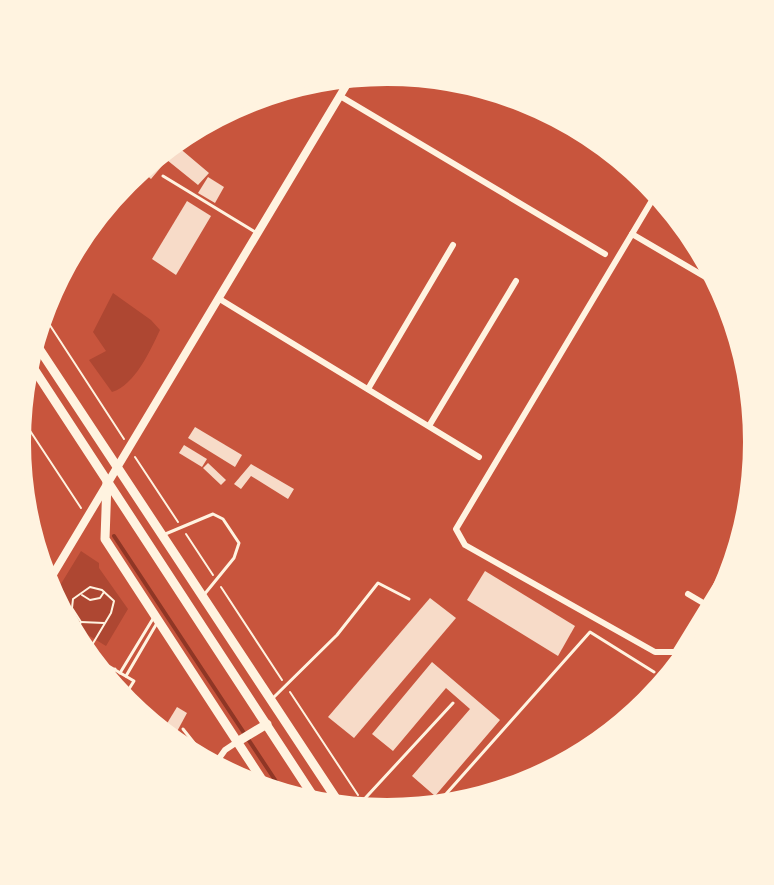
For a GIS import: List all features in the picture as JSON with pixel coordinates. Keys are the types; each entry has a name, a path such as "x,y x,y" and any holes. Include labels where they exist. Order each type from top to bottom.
{"main road":[{"path":"39,349 335,798"},
{"path":"34,370 312,795"},
{"path":"107,482 105,539 262,780"},
{"path":"237,742 267,724"}],"street":[{"path":"52,575 346,85"},
{"path":"340,96 605,254"},
{"path":"653,199 456,530 465,545 655,652 675,652 721,577"},
{"path":"632,234 708,278"},
{"path":"368,389 453,245"},
{"path":"429,426 516,281"},
{"path":"218,298 479,457"},
{"path":"688,594 705,604"},
{"path":"218,760 225,750 237,742"}],"lane":[{"path":"163,176 257,233"},
{"path":"162,536 213,514 224,519 239,543 234,558 202,597"},
{"path":"270,701 337,634 378,584 409,599"},
{"path":"120,673 157,618"},
{"path":"126,676 157,618"},
{"path":"443,798 590,632 654,672"},
{"path":"100,661 134,681 127,692"},
{"path":"111,675 115,669"},
{"path":"362,802 453,703"},
{"path":"183,729 199,749"}],"path":[{"path":"48,322 362,802"},
{"path":"91,647 105,624 111,614 114,601 104,593 90,587 72,602 74,614 81,622 92,624 100,621 105,624"},
{"path":"82,595 90,600 99,598 104,593"},
{"path":"78,627 81,622"}],"shaded area":[{"path":"113,293 151,320 160,330 135,375 112,392 89,360 106,351 93,332"},
{"path":"81,551 99,563 99,568 128,609 106,646 80,630 58,589"}],"building":[{"path":"180,148 209,173 198,185 167,160 151,179 147,175"},
{"path":"208,177 224,187 215,203 198,193"},
{"path":"187,201 211,216 176,275 152,259"},
{"path":"195,427 242,455 235,467 188,438"},
{"path":"184,445 207,459 202,467 179,453"},
{"path":"208,463 226,480 221,485 203,468"},
{"path":"251,464 294,489 288,499 251,476 241,489 234,484"},
{"path":"485,571 575,626 558,656 467,600"},
{"path":"430,598 456,618 354,738 328,717"},
{"path":"432,662 500,720 435,796 412,776 470,709 446,688 393,751 372,734"},
{"path":"177,707 187,713 176,734 165,726"}],"waterway":[{"path":"114,536 279,785"}]}
